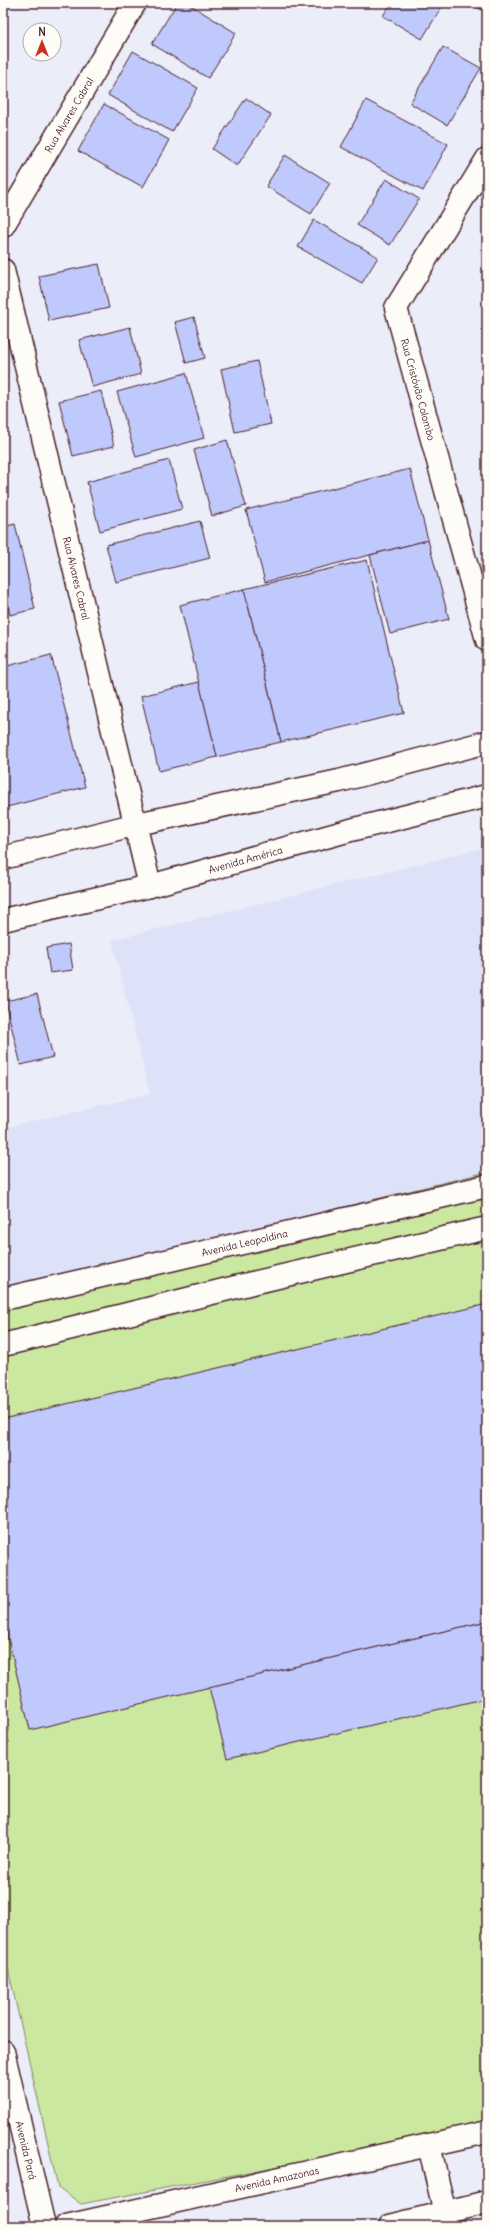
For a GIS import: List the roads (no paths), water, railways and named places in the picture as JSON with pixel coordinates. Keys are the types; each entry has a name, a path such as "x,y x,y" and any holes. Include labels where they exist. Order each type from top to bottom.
{"main road":[{"name":"Rua Alvares Cabral","path":"3,226 135,3"},
{"name":"Rua Cristóvão Colombo","path":"487,159 396,308 487,640"},
{"name":"Rua Alvares Cabral","path":"3,270 137,824 150,886"},
{"path":"3,858 137,824 339,781 487,742"},
{"name":"Avenida América","path":"3,920 150,886 352,830 487,796"},
{"name":"Avenida Leopoldina","path":"3,1299 487,1186"},
{"path":"3,1345 248,1284 487,1228"},
{"name":"Avenida Pará","path":"3,2051 44,2226"},
{"name":"Avenida Amazonas","path":"66,2226 487,2132"},
{"path":"429,2145 446,2219"},
{"path":"390,2226 446,2219 487,2202"}]}
